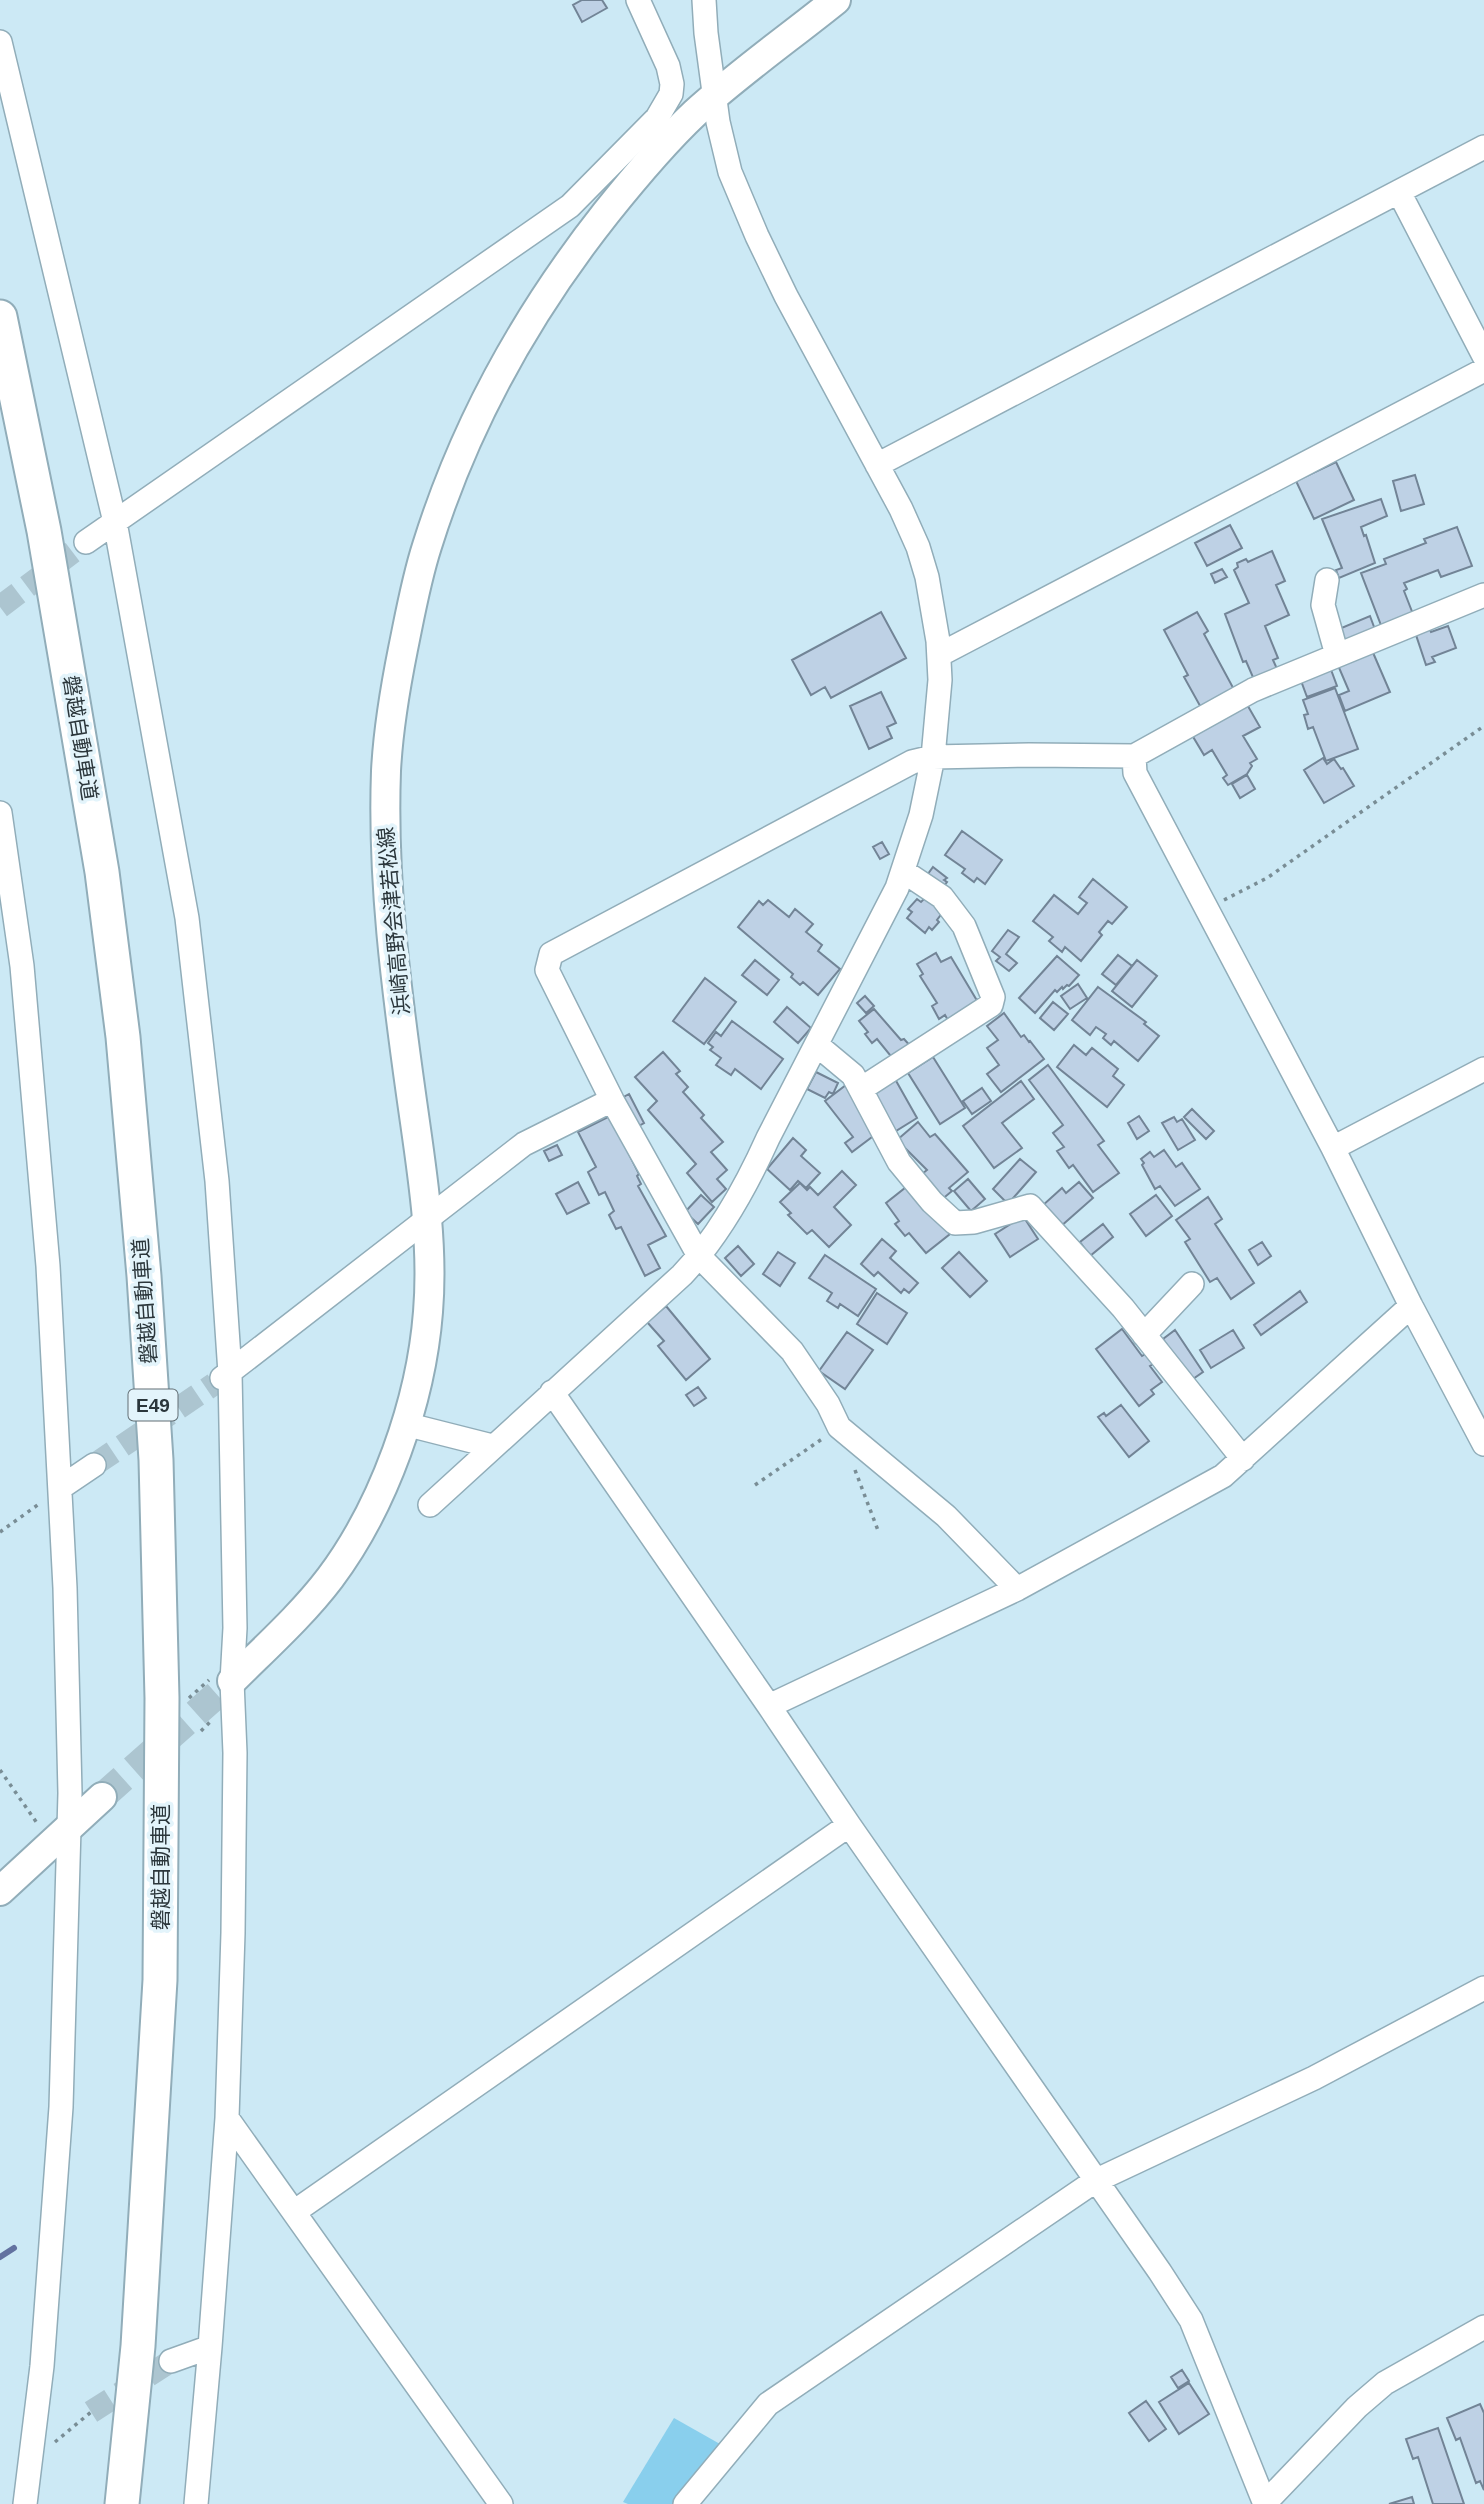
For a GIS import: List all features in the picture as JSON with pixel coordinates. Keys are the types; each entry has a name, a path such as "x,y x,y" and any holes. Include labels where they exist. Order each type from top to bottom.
{"highway":[{"name":"磐越自動車道","path":"0,317 44,531 102,872 123,1037 144,1276 155,1447 162,1698 160,1980 139,2332 122,2504"}],"main road":[{"name":"浜崎高野会津若松線","path":"232,1691 315,1597 363,1528 383,1485 405,1424 428,1321 429,1254 426,1220 387,881 386,768 399,671 420,572 447,489 491,387 526,326 582,242 659,150 695,114 836,0"},
{"path":"0,1891 102,1797"}],"street":[{"path":"86,542 570,206 586,191 657,118 671,94 668,66 638,0"},
{"path":"430,1505 682,1275 699,1256 750,1179 897,888 921,815 933,757 940,680 939,654 933,604 918,547 901,509 786,296 730,172 722,144 706,33 704,0"},
{"path":"0,42 115,522 187,918 217,1181 222,1378 234,1628 233,1933 227,2118 211,2347 196,2504"},
{"path":"877,465 1484,147"},
{"path":"1399,192 1484,356"},
{"path":"939,654 1484,370"},
{"path":"1327,580 1323,605 1337,655"},
{"path":"1017,1589 946,1517 839,1427 828,1404 792,1351 699,1256 612,1100 547,970 551,954 912,762 933,757 1134,756 1253,690 1484,595"},
{"path":"1134,756 1135,773 1333,1148 1411,1306 1484,1444"},
{"path":"0,813 22,966 48,1266 61,1488 69,1766 60,1837 61,2107 42,2366 25,2504"},
{"path":"861,1089 991,1005 993,997 964,926 942,897 903,871"},
{"path":"817,1045 853,1075 899,1162 932,1202 955,1223 974,1222 1030,1206 1123,1308 1243,1459"},
{"path":"1333,1148 1484,1069"},
{"path":"222,1378 524,1144 612,1100"},
{"path":"1144,1335 1192,1284"},
{"path":"769,1706 1017,1589 1223,1476 1411,1306"},
{"path":"552,1392 1191,2320 1265,2504 1357,2407 1385,2384 1484,2328"},
{"path":"405,1424 492,1446"},
{"path":"61,1488 94,1465"},
{"path":"295,2212 849,1825"},
{"path":"685,2504 768,2404 1095,2181 1314,2078 1484,1988"},
{"path":"227,2118 501,2504"},
{"path":"171,2361 211,2347"}],"path":[{"path":"1208,909 1267,878 1484,726"},
{"path":"755,1485 839,1427 879,1534"},
{"path":"0,1532 61,1488"},
{"path":"201,1731 232,1691"},
{"path":"0,1770 60,1837"},
{"path":"31,2462 91,2412"}],"shaded area":[{"path":"674,2418 720,2444 673,2504 623,2502"}],"building":[{"path":"582,0 602,0 607,8 582,22 573,5"},
{"path":"1336,462 1354,500 1314,519 1296,481"},
{"path":"1415,475 1424,504 1401,511 1393,481"},
{"path":"1381,499 1387,516 1361,527 1375,563 1339,578 1336,570 1342,568 1322,519"},
{"path":"1230,525 1242,548 1207,566 1195,543"},
{"path":"1457,527 1472,566 1441,577 1438,570 1404,583 1407,589 1404,591 1413,614 1384,633 1361,573 1386,564 1384,559 1426,543 1424,539"},
{"path":"1272,551 1285,581 1276,585 1289,615 1265,626 1278,658 1273,660 1278,671 1255,682 1246,661 1243,662 1225,614 1249,603 1234,570 1238,567 1237,563 1246,559 1248,562"},
{"path":"1222,569 1227,577 1215,583 1211,574"},
{"path":"881,612 906,658 831,698 825,687 811,695 792,660"},
{"path":"1197,612 1208,631 1204,634 1237,695 1204,713 1184,677 1188,675 1164,630"},
{"path":"1370,616 1377,635 1346,647 1339,629"},
{"path":"1448,626 1456,648 1432,657 1435,662 1426,665 1415,632 1429,627 1431,632"},
{"path":"1371,648 1390,692 1345,711 1339,695 1349,691 1337,663"},
{"path":"1330,667 1337,686 1307,697 1300,678"},
{"path":"1335,688 1358,749 1326,761 1313,727 1308,729 1304,715 1308,714 1303,700"},
{"path":"881,692 896,723 887,727 892,738 869,749 850,706"},
{"path":"1245,701 1260,727 1243,736 1257,759 1250,763 1252,766 1247,774 1228,785 1223,778 1227,775 1212,750 1204,755 1192,735"},
{"path":"1323,758 1327,764 1334,759 1354,786 1324,803 1304,770"},
{"path":"1247,775 1255,789 1240,798 1232,784"},
{"path":"962,831 1002,860 985,884 977,878 974,882 962,873 965,869 945,855"},
{"path":"882,842 889,854 880,859 873,847"},
{"path":"933,867 947,878 941,890 925,878"},
{"path":"1093,879 1127,907 1112,924 1108,921 1099,932 1102,935 1081,961 1065,947 1062,952 1049,941 1053,937 1033,921 1054,895 1078,914 1087,903 1079,897"},
{"path":"925,898 943,912 937,920 939,922 932,930 929,927 925,933 907,918 912,912 908,909 917,899 921,902"},
{"path":"768,900 789,917 795,909 813,924 806,932 822,945 818,951 840,969 818,995 803,982 800,985 791,977 793,974 738,927 759,901 763,905"},
{"path":"1008,930 1019,937 1006,954 1017,963 1009,971 996,961 1000,957 992,951"},
{"path":"936,953 941,962 951,957 979,1004 949,1022 945,1015 939,1019 932,1006 937,1003 920,976 923,974 917,964"},
{"path":"1118,955 1132,966 1116,985 1102,974"},
{"path":"1057,956 1079,975 1069,986 1063,989 1062,987 1057,992 1055,990 1035,1013 1019,998"},
{"path":"755,960 779,980 767,995 742,975"},
{"path":"1137,960 1157,976 1132,1007 1112,991"},
{"path":"705,978 736,1002 704,1044 673,1021"},
{"path":"1078,984 1087,998 1070,1009 1061,996"},
{"path":"1098,987 1146,1022 1144,1024 1159,1036 1138,1061 1114,1041 1111,1045 1103,1038 1106,1034 1096,1027 1090,1035 1072,1020"},
{"path":"865,996 874,1006 866,1013 857,1003"},
{"path":"1053,1002 1068,1014 1054,1030 1040,1018"},
{"path":"787,1007 811,1028 798,1043 774,1022"},
{"path":"874,1009 901,1040 904,1039 913,1049 894,1060 877,1039 872,1043 865,1034 868,1032 859,1021"},
{"path":"1004,1013 1021,1037 1024,1035 1044,1059 1001,1092 987,1074 999,1065 987,1048 998,1040 987,1026"},
{"path":"732,1021 783,1059 761,1089 735,1069 731,1075 716,1065 721,1058 710,1050 713,1047 708,1043 716,1032 721,1036"},
{"path":"1074,1045 1086,1055 1092,1048 1118,1069 1113,1076 1124,1085 1107,1107 1057,1067"},
{"path":"663,1052 680,1071 676,1074 688,1087 683,1092 704,1115 701,1118 723,1142 711,1152 727,1170 717,1179 726,1189 712,1202 687,1173 696,1164 648,1110 657,1101 635,1077"},
{"path":"933,1057 965,1108 940,1124 908,1073"},
{"path":"1048,1065 1104,1141 1098,1145 1119,1173 1093,1192 1073,1165 1069,1168 1057,1151 1064,1147 1053,1133 1063,1125 1029,1080"},
{"path":"816,1072 838,1083 833,1094 829,1092 825,1098 807,1089"},
{"path":"895,1079 917,1118 891,1134 869,1094"},
{"path":"1021,1081 1034,1099 1002,1123 1022,1148 994,1168 963,1126"},
{"path":"846,1085 876,1134 852,1152 845,1143 853,1137 825,1101"},
{"path":"982,1088 991,1101 972,1114 963,1101"},
{"path":"629,1094 644,1123 635,1128 620,1099"},
{"path":"1192,1109 1214,1131 1206,1139 1184,1117"},
{"path":"610,1116 639,1174 637,1176 641,1184 638,1186 666,1236 648,1245 660,1268 645,1276 621,1227 616,1229 609,1215 614,1211 605,1192 599,1195 588,1172 596,1167 578,1132"},
{"path":"1139,1116 1149,1131 1137,1139 1128,1123"},
{"path":"1174,1117 1177,1122 1182,1119 1195,1140 1178,1150 1162,1123"},
{"path":"918,1122 930,1137 935,1134 968,1172 949,1188 952,1191 940,1201 922,1174 927,1170 897,1140"},
{"path":"793,1138 806,1150 801,1156 820,1173 806,1188 798,1181 790,1190 767,1169"},
{"path":"557,1145 562,1155 549,1161 544,1151"},
{"path":"1164,1150 1176,1167 1182,1163 1200,1189 1175,1206 1160,1186 1155,1189 1142,1165 1144,1163 1141,1159 1150,1152 1154,1157"},
{"path":"1020,1159 1036,1172 1008,1204 993,1189"},
{"path":"842,1171 856,1185 834,1207 851,1225 829,1247 812,1230 807,1234 788,1215 791,1213 780,1202 800,1183 807,1190 810,1187 818,1195"},
{"path":"968,1179 985,1199 971,1211 954,1191"},
{"path":"578,1182 589,1203 567,1214 556,1194"},
{"path":"1079,1182 1093,1198 1060,1227 1042,1206 1062,1188 1066,1193"},
{"path":"910,1184 950,1234 926,1253 909,1233 905,1236 895,1224 899,1221 886,1203"},
{"path":"701,1195 714,1207 698,1224 685,1212"},
{"path":"1156,1195 1172,1216 1146,1236 1130,1214"},
{"path":"1208,1197 1222,1219 1215,1224 1254,1283 1231,1299 1217,1278 1210,1282 1185,1242 1190,1239 1176,1220"},
{"path":"1023,1216 1038,1239 1010,1257 995,1234"},
{"path":"1103,1224 1113,1237 1090,1256 1080,1242"},
{"path":"882,1239 896,1251 890,1258 918,1283 909,1293 904,1289 901,1293 878,1272 874,1276 861,1264"},
{"path":"1262,1242 1271,1256 1258,1265 1249,1250"},
{"path":"738,1246 754,1264 741,1276 725,1258"},
{"path":"778,1252 795,1263 780,1286 763,1274"},
{"path":"959,1252 987,1281 970,1297 942,1268"},
{"path":"825,1255 876,1289 858,1316 840,1304 838,1308 827,1301 832,1293 809,1278"},
{"path":"1300,1291 1307,1302 1261,1335 1254,1325"},
{"path":"877,1293 907,1313 887,1344 857,1324"},
{"path":"666,1306 710,1359 686,1380 658,1346 664,1341 647,1322"},
{"path":"1122,1329 1142,1356 1147,1353 1155,1363 1150,1366 1162,1382 1151,1390 1154,1394 1139,1406 1096,1349"},
{"path":"1175,1330 1203,1372 1190,1381 1163,1339"},
{"path":"1233,1330 1244,1348 1211,1368 1200,1350"},
{"path":"847,1332 873,1350 845,1389 819,1371"},
{"path":"698,1387 706,1398 694,1406 686,1395"},
{"path":"1121,1405 1149,1441 1129,1457 1098,1417 1104,1413 1106,1416"},
{"path":"1182,2370 1189,2381 1178,2388 1171,2377"},
{"path":"1189,2383 1209,2414 1179,2434 1159,2402"},
{"path":"1146,2401 1166,2429 1149,2441 1129,2413"},
{"path":"1480,2404 1484,2413 1484,2490 1480,2481 1476,2483 1460,2438 1456,2440 1447,2418"},
{"path":"1438,2428 1464,2504 1433,2504 1418,2457 1413,2459 1406,2439"},
{"path":"1412,2497 1414,2504 1389,2504"}],"waterway":[{"path":"0,2257 14,2248"}],"tunnel":[{"path":"0,607 86,542"},
{"path":"94,1465 214,1384"},
{"path":"102,1797 232,1681"},
{"path":"91,2412 171,2361"}]}
